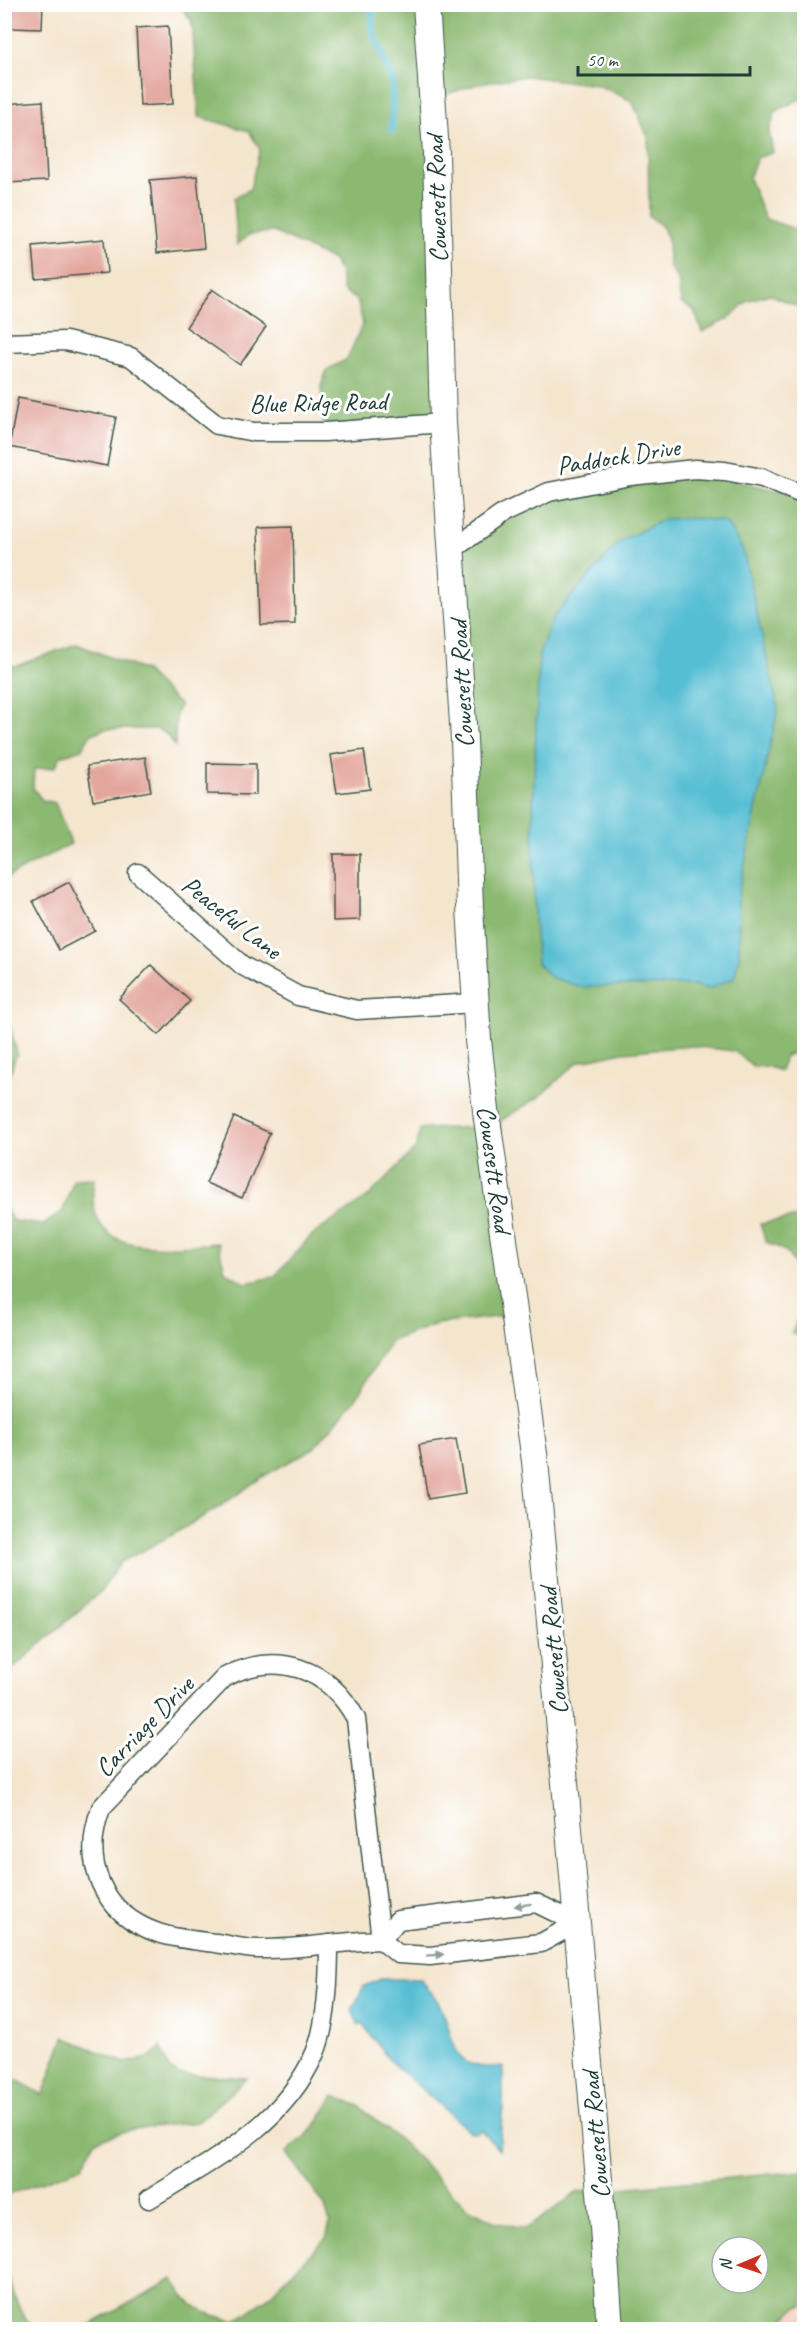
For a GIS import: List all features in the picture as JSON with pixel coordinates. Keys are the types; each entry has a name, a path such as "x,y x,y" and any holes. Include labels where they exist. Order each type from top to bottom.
{"main road":[{"name":"Cowesett Road","path":"426,4 436,153 443,423 464,739 476,1003 488,1129 535,1461 577,1923 610,2330"}],"street":[{"name":"Blue Ridge Road","path":"4,343 66,342 131,357 217,424 254,432 325,432 443,423"},
{"name":"Paddock Drive","path":"453,550 504,513 549,492 630,476 695,469 725,471 762,478 804,495"},
{"name":"Peaceful Lane","path":"138,873 243,966 298,996 357,1010 476,1003"},
{"name":"Carriage Drive","path":"276,1664 303,1670 327,1682 340,1694 356,1719 381,1940 257,1949 176,1938 157,1932 136,1922 119,1909 102,1889 95,1869 92,1845 94,1826 101,1808 225,1677 251,1667 276,1664"},
{"path":"536,1903 577,1923 541,1943 440,1955 398,1954 381,1940 398,1920 536,1903"},
{"path":"149,2199 251,2135 287,2098 303,2076 316,2050 328,1985 329,1944"}],"shaded area":[{"path":"804,2306 804,2329 774,2330 798,2307"}],"green space":[{"path":"184,4 804,5 804,97 776,111 769,131 773,152 757,158 749,178 765,219 804,232 804,309 769,294 747,301 728,319 702,332 694,310 681,303 678,280 669,266 668,238 661,225 649,217 648,137 632,101 598,85 526,76 481,83 431,99 442,415 324,430 321,386 327,370 347,359 363,323 357,300 343,291 340,273 333,260 274,232 250,234 237,245 234,198 250,189 260,149 249,131 199,117 192,22 181,6"},
{"path":"691,471 804,496 804,1049 785,1056 780,1071 766,1066 754,1067 734,1051 691,1046 623,1052 578,1062 539,1097 500,1121 512,1315 436,1324 391,1341 355,1400 314,1448 262,1477 219,1507 172,1535 121,1562 101,1591 5,1675 5,1207 13,1221 43,1225 63,1211 74,1179 94,1178 94,1205 101,1224 113,1237 131,1244 151,1246 218,1243 225,1271 245,1283 274,1277 312,1235 368,1197 416,1148 420,1129 485,1127 454,547 548,493","holes":["664,519 738,895 739,957 709,989 694,985 534,807 553,617 621,541"]},
{"path":"76,644 145,671 180,706 176,713 175,746 166,734 157,729 104,729 90,735 82,749 61,756 55,767 34,769 33,788 42,800 55,803 71,844 9,876 5,883 5,664 16,666"},
{"path":"5,1009 17,1053 5,1088"},
{"path":"804,1216 804,1337 792,1333 801,1310 797,1268 786,1251 766,1242 760,1224"},
{"path":"64,2037 125,2063 148,2058 161,2047 169,2069 178,2074 247,2078 198,2122 133,2129 96,2140 82,2167 7,2195 5,2236 5,2073 43,2095"},
{"path":"334,2096 359,2106 402,2142 466,2207 497,2223 527,2228 578,2192 804,2171 804,2306 797,2307 774,2329 81,2330 173,2279 185,2298 198,2309 235,2321 265,2300 326,2238 330,2223 324,2204 286,2153 313,2129"},
{"path":"5,2273 24,2318 36,2329 5,2329"}],"water":[{"path":"697,518 726,522 743,550 778,708 738,895 739,957 734,978 709,989 694,985 581,987 550,977 537,963 534,919 533,808 539,655 553,617 621,541 664,519"},
{"path":"381,1979 420,1979 438,2002 456,2051 462,2059 484,2067 503,2066 503,2106 499,2150 481,2130 477,2133 470,2132 390,2061 362,2023 359,2026 352,2010 364,1986"}],"building":[{"path":"8,4 43,4 42,29 8,28"},
{"path":"168,26 173,104 140,106 136,28"},
{"path":"43,101 47,181 4,183 4,104"},
{"path":"197,176 204,248 157,253 150,180"},
{"path":"104,239 107,273 36,279 33,246"},
{"path":"212,289 266,327 240,365 186,327"},
{"path":"18,398 116,417 107,466 9,447"},
{"path":"293,526 295,624 261,625 258,527"},
{"path":"364,750 370,789 337,793 331,755"},
{"path":"145,757 151,791 93,801 87,766"},
{"path":"207,763 256,764 256,795 207,794"},
{"path":"333,854 360,854 360,920 333,921"},
{"path":"69,882 95,931 59,950 33,901"},
{"path":"151,965 190,1001 159,1035 119,999"},
{"path":"234,1117 270,1133 242,1198 206,1183"},
{"path":"456,1439 465,1493 428,1499 419,1445"}],"waterway":[{"path":"371,4 373,30 393,83 392,130"}]}
